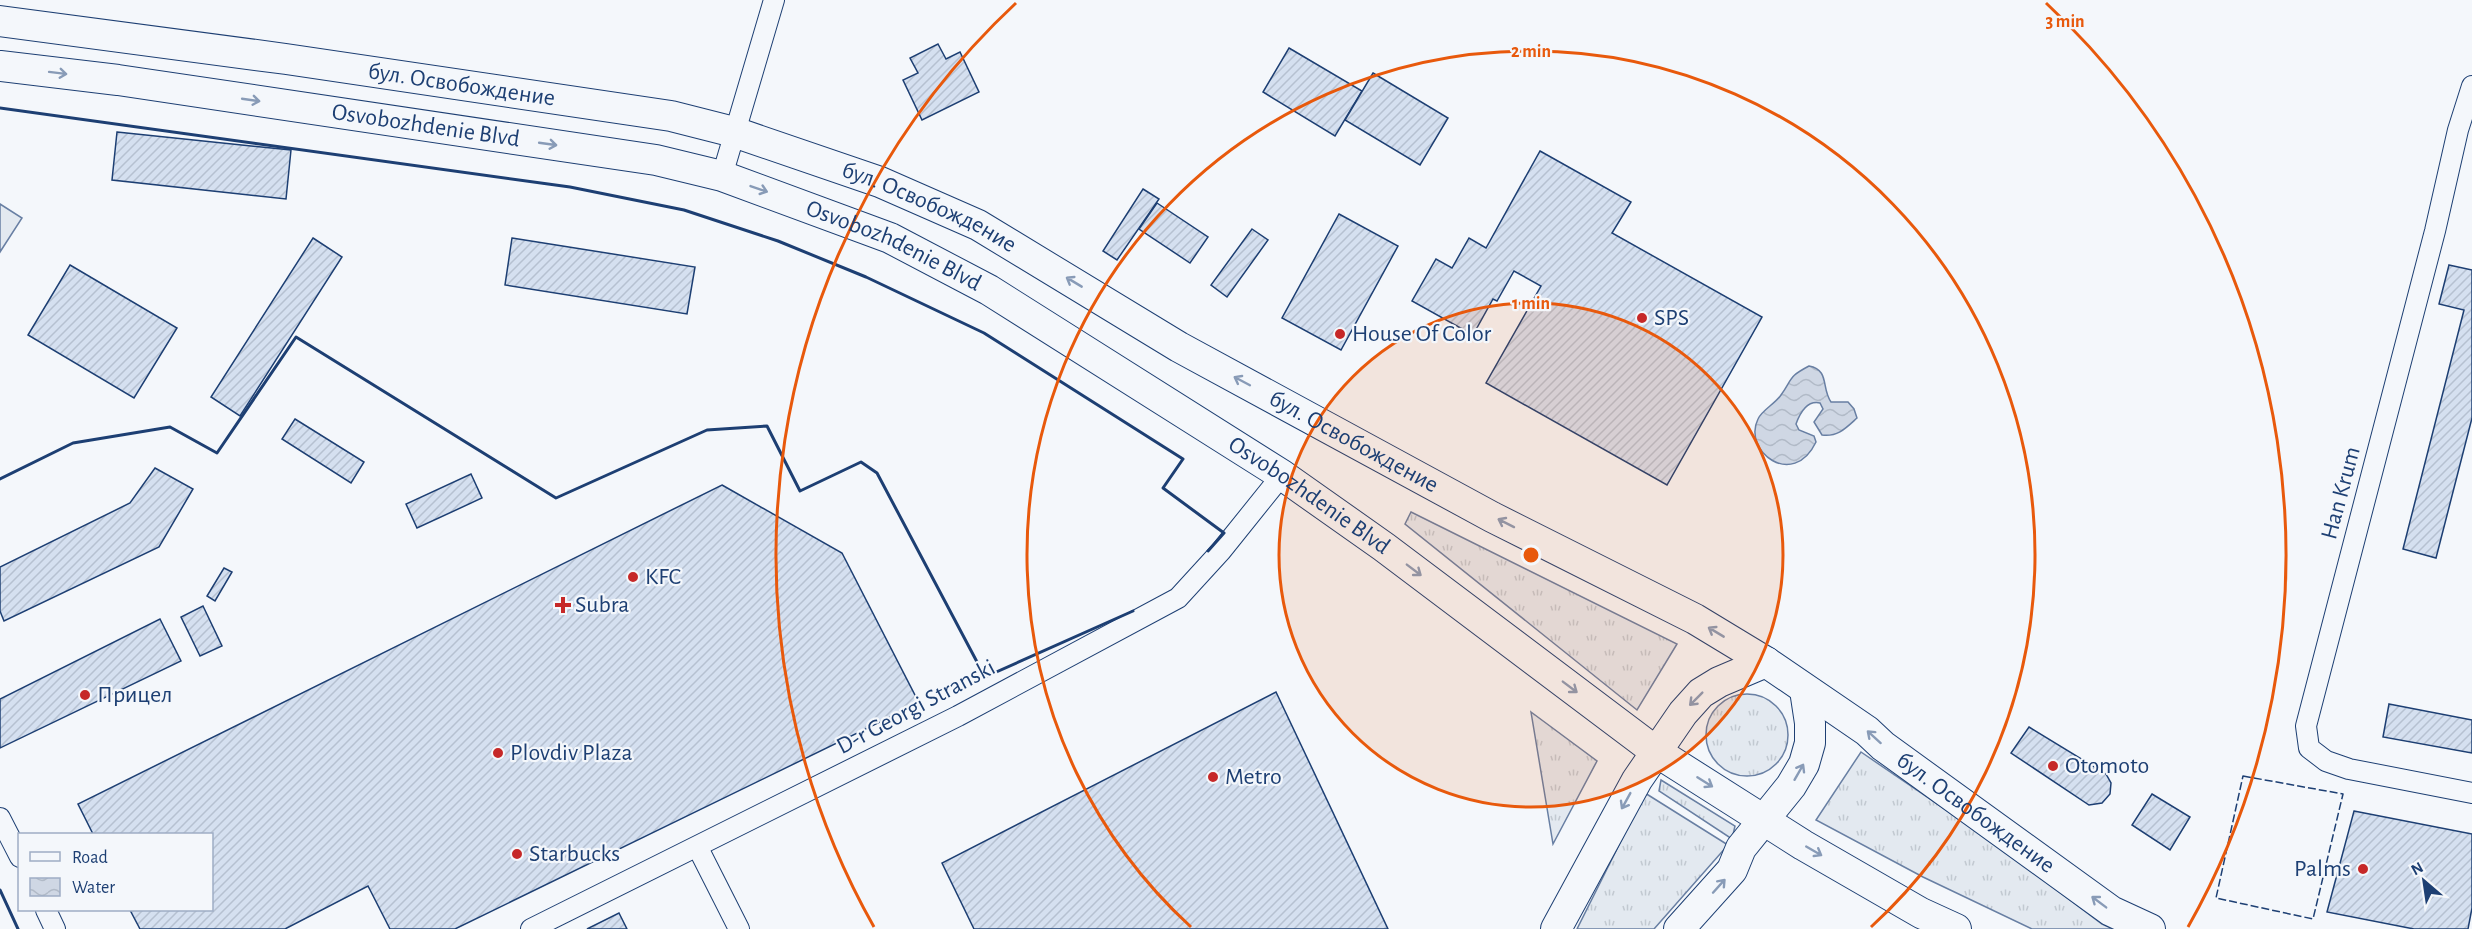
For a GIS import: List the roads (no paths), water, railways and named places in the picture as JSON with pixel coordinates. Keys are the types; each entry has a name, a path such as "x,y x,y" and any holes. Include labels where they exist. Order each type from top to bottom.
{"main road":[{"name":"бул. Освобождение","path":"0,21 184,45 671,116 734,132 880,182 978,225 1179,347 1492,517 1695,619 1766,662 1867,731 1883,746 2111,912 2150,929"},
{"name":"Osvobozhdenie Blvd","path":"0,66 118,80 632,156 722,176 890,238 989,290 1281,475 1384,547 1655,751 1765,820"},
{"path":"1556,929 1655,751 1683,713 1701,693 1719,682 1766,662"},
{"path":"1679,929 1732,870 1741,848 1791,786 1804,764 1810,743 1805,690"},
{"path":"1765,820 1803,845 1921,914 1956,929"}],"street":[{"path":"722,176 774,0"},
{"name":"Han Krum","path":"2472,86 2458,130 2435,231 2306,726 2309,748 2326,761 2349,769 2472,793"},
{"name":"D-r Georgi Stranski","path":"531,929 698,848 958,716 1178,598 1221,551 1281,475"},
{"path":"0,818 18,853"},
{"path":"698,848 739,929"},
{"path":"47,911 55,929"}],"water":[{"path":"1809,366 1816,368 1823,375 1831,402 1848,402 1857,418 1837,433 1822,435 1814,422 1823,409 1820,403 1811,403 1802,412 1796,424 1799,430 1814,436 1816,442 1806,456 1795,463 1783,464 1772,461 1757,443 1755,431 1758,419 1778,398 1792,378"}],"place":[{"name":"SPS","path":"1642,318"},
{"name":"House Of Color","path":"1340,334"},
{"name":"KFC","path":"633,577"},
{"name":"Subra","path":"563,605"},
{"name":"Прицел","path":"85,695"},
{"name":"Plovdiv Plaza","path":"498,753"},
{"name":"Otomoto","path":"2053,766"},
{"name":"Metro","path":"1213,777"},
{"name":"Starbucks","path":"517,854"},
{"name":"Palms","path":"2363,869"}]}
